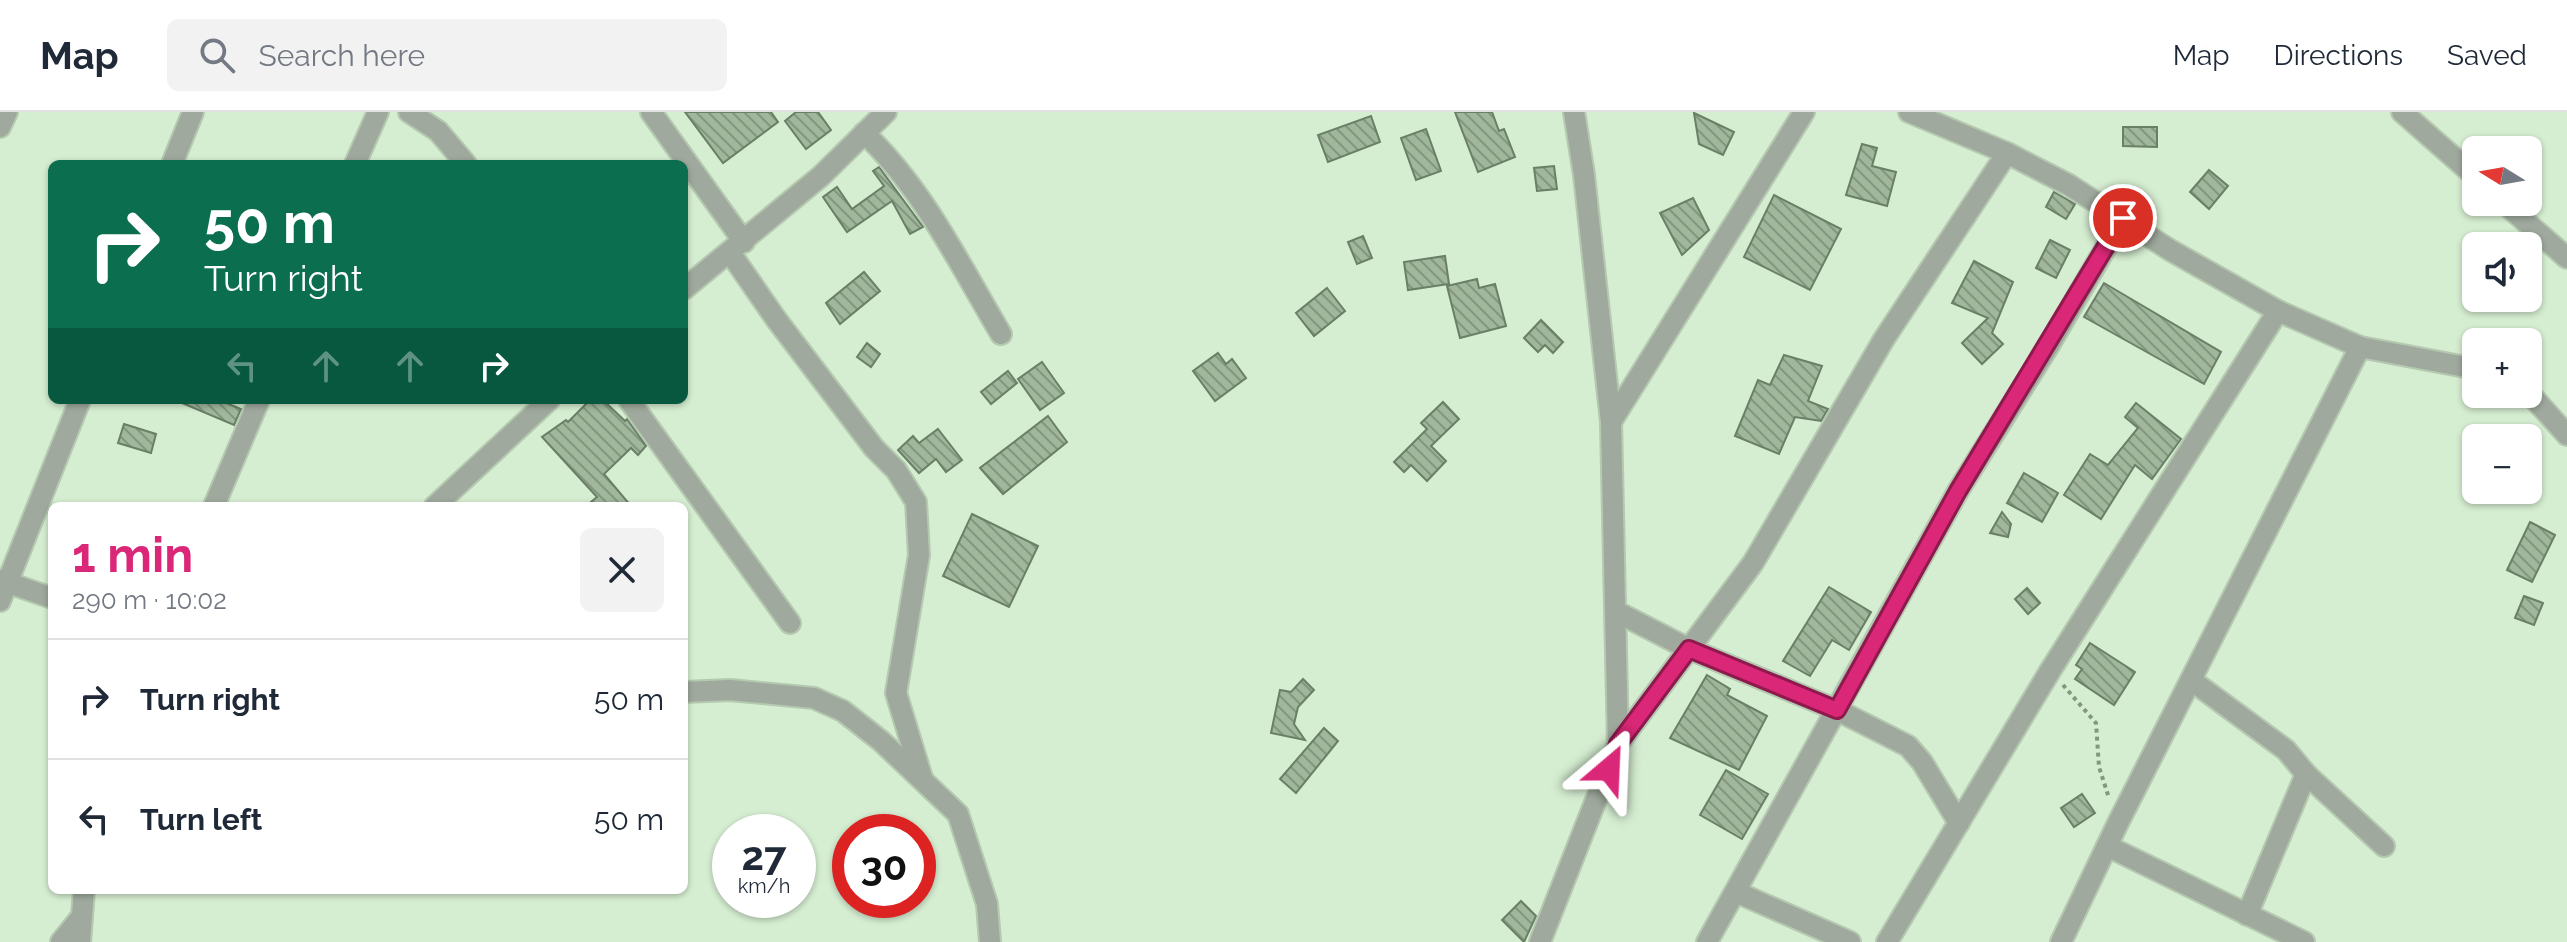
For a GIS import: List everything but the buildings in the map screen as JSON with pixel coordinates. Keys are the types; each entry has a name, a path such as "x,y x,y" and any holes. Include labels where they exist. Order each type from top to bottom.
{"street":[{"path":"0,127 7,112"},
{"path":"174,160 193,112"},
{"path":"357,160 378,112"},
{"path":"409,112 438,131 463,160"},
{"path":"651,112 682,160"},
{"path":"688,286 738,248 821,176 886,112"},
{"path":"1574,112 1584,175 1611,422 1618,744"},
{"path":"1611,422 1804,112"},
{"path":"2402,112 2462,165"},
{"path":"1918,114 2007,153 2069,185 2170,250 2278,311 2360,347 2462,366"},
{"path":"864,133 884,151 917,194 1001,334"},
{"path":"1540,942 1561,896 1618,744 1753,563 1884,339 2007,153"},
{"path":"688,170 738,248 776,319 874,448 896,470 916,502 919,555 896,693 922,778"},
{"path":"2519,216 2567,258"},
{"path":"1707,942 1958,491 2123,218"},
{"path":"1887,942 2050,671 2278,311"},
{"path":"2061,942 2118,823 2360,347"},
{"path":"48,597 2,588 78,404"},
{"path":"216,502 257,404"},
{"path":"439,502 545,404"},
{"path":"632,404 790,623"},
{"path":"2542,407 2567,435"},
{"path":"1617,612 1689,649 1837,710 1908,746 1922,762 1959,823"},
{"path":"2191,680 2286,750 2306,774 2384,846"},
{"path":"688,692 730,690 828,702 922,778 958,814 965,827 987,904 990,942"},
{"path":"2247,915 2306,774"},
{"path":"2107,846 2304,942"},
{"path":"1736,892 1850,942"},
{"path":"80,942 84,894"},
{"path":"61,942 82,916"}],"path":[{"path":"2050,671 2096,723 2099,767 2118,823"}],"route":[{"path":"1609,769 1618,744 1689,649 1837,710 1958,491 2048,347 2123,218"}]}
